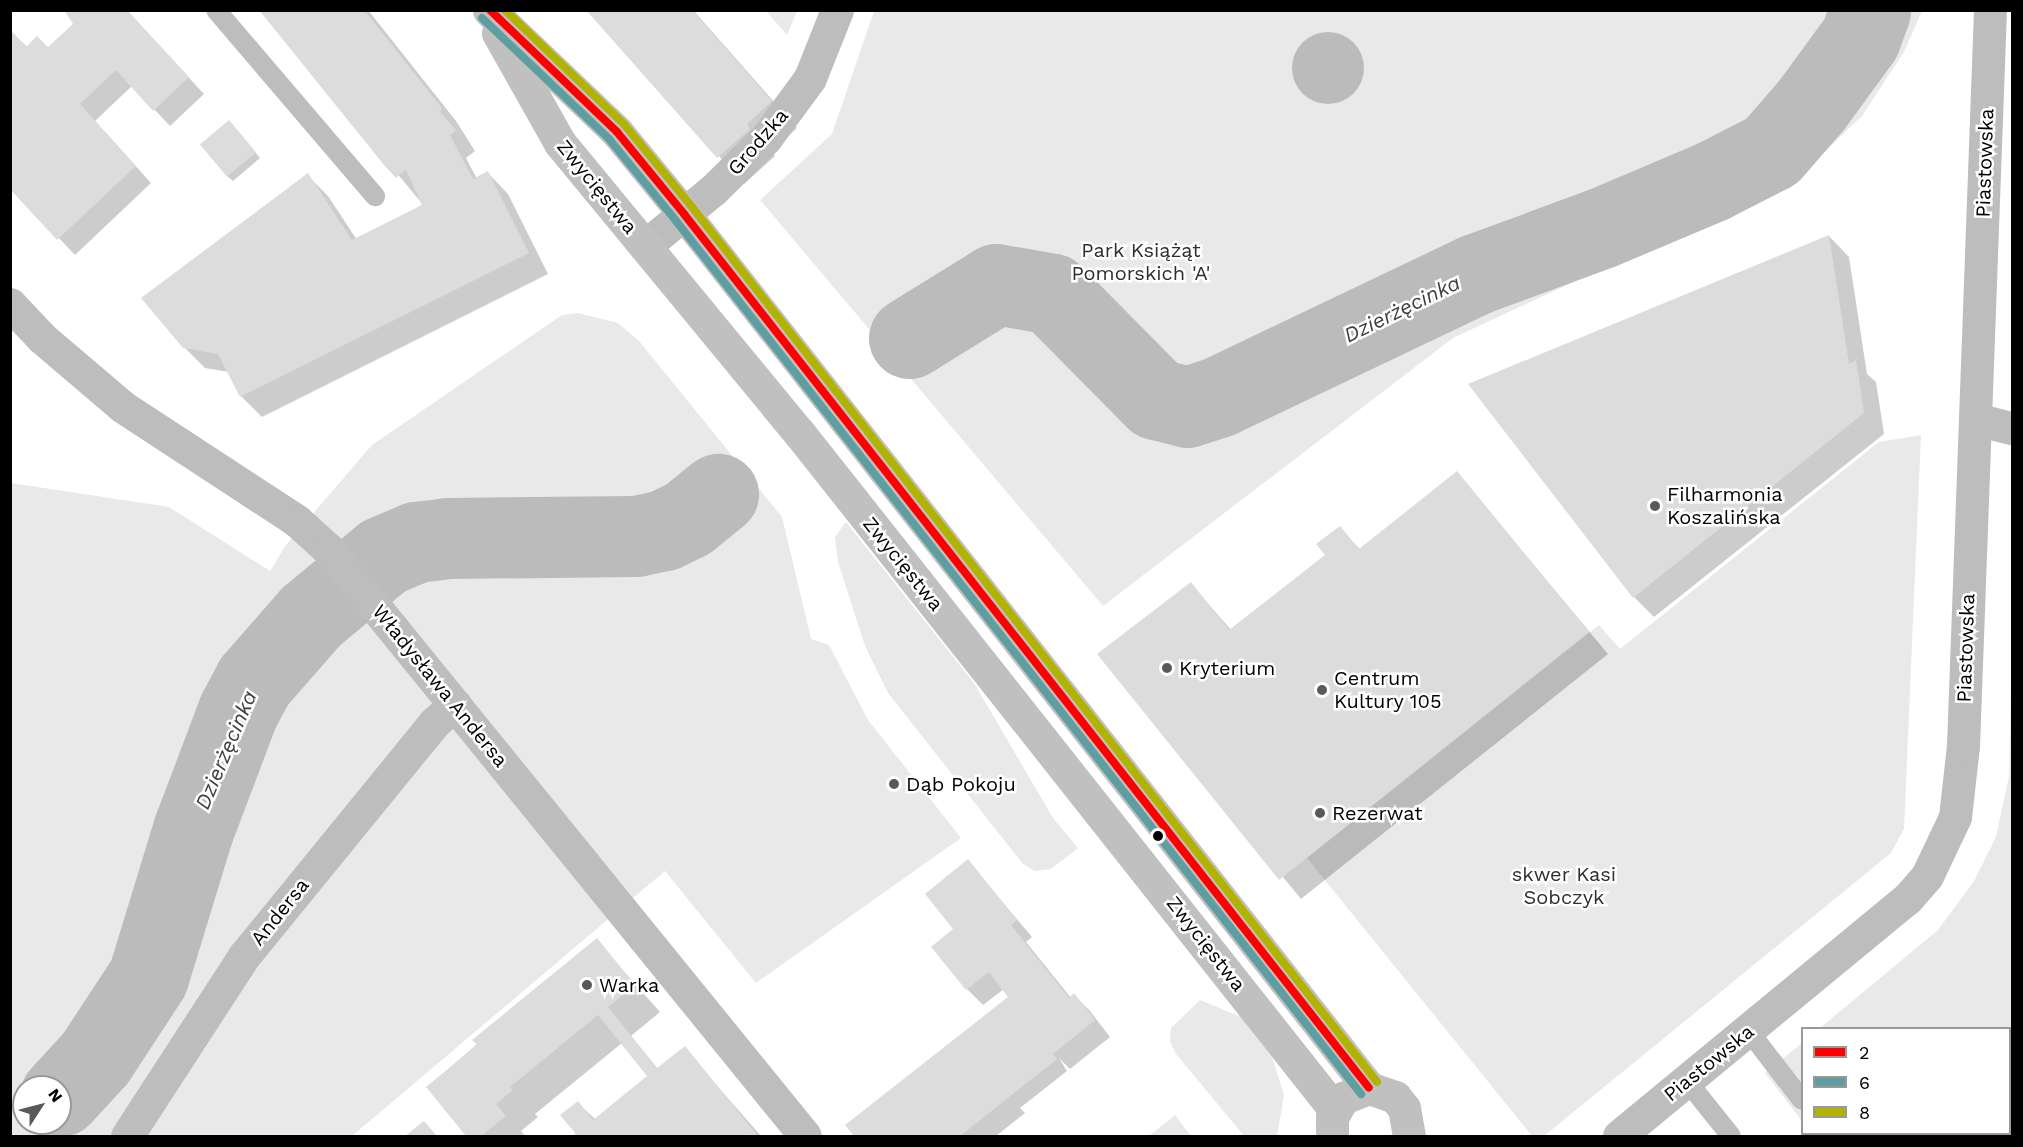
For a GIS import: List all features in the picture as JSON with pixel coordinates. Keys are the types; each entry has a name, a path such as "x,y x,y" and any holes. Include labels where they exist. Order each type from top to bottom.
{"street":[{"name":"Zwycięstwa","path":"487,10 617,132 684,214 1369,1088 1349,1094 1328,1127 807,443 560,143 487,10"},
{"name":"Grodzka","path":"645,246 684,214 766,138 810,78 837,10"},
{"name":"Piastowska","path":"1619,1137 1907,899 1927,876 1955,817 1963,746 1990,10"},
{"name":"Władysława Andersa","path":"10,304 42,338 123,407 297,521 328,549 805,1137"},
{"path":"1975,419 2013,428"},
{"name":"Andersa","path":"127,1137 244,956 434,723 455,704"},
{"path":"1369,1088 1395,1097 1404,1108 1409,1136"}],"lane":[{"path":"216,10 375,196"},
{"path":"1748,1030 1801,1097"},
{"path":"1687,1081 1731,1137"}],"green space":[{"path":"766,11 797,11 787,35"},
{"name":"Park Książąt Pomorskich 'A'","path":"874,11 1922,11 1904,52 1862,116 1797,178 1453,338 1103,606 760,200 832,134"},
{"path":"578,313 618,323 639,341 782,517 811,639 829,645 868,720 961,838 756,983 665,871 352,1136 11,1136 11,483 169,507 270,571 286,545 372,445 562,315"},
{"name":"skwer Kasi Sobczyk","path":"1921,435 1904,829 1891,853 1544,1136 1532,1136 1307,858 1599,625 1620,649 1879,442"},
{"path":"846,522 974,683 1053,818 1078,848 1051,869 1035,871 1023,864 888,693 865,646 838,562 835,537"},
{"path":"2012,645 2012,1136 1815,1136 1814,1135 2011,1135 2011,1027 1821,1027 1938,930 1974,881 1996,837 2009,776"},
{"path":"1200,1000 1241,1017 1272,1057 1284,1095 1277,1136 1244,1136 1176,1054 1170,1041 1171,1028"},
{"path":"1801,1044 1801,1120 1765,1073"},
{"path":"1175,1115 1191,1136 1149,1136 1169,1120"}],"shaded area":[{"path":"1328,32 1342,35 1354,42 1361,54 1364,68 1361,82 1354,94 1342,101 1328,104 1314,101 1302,94 1295,82 1292,68 1295,54 1302,42 1314,35"}],"building":[{"path":"64,10 127,10 189,77 153,111 116,70 80,104 136,166 57,240 10,189 10,30 26,47 37,36 48,47 73,24"},
{"path":"259,10 364,10 442,108 440,112 456,130 450,135 473,179 488,171 529,253 240,397 218,354 183,348 141,298 308,173 352,240 422,205 406,170 396,178 384,165"},
{"path":"586,10 692,10 772,101 747,124 750,129 717,158"},
{"path":"229,120 256,152 227,177 200,144"},
{"name":"Filharmonia Koszalińska","path":"1829,235 1849,364 1856,360 1864,413 1633,598 1468,384"},
{"name":"Centrum Kultury 105","path":"1457,471 1589,632 1279,880 1097,654 1191,582 1229,630 1325,555 1316,544 1340,526 1359,549"},
{"path":"968,859 1017,920 1011,925 1069,998 1074,993 1095,1020 1053,1054 1057,1059 960,1136 854,1136 845,1125 1008,997 989,972 966,990 931,947 953,929 925,894"},
{"path":"597,938 635,985 608,1007 657,1068 685,1046 758,1136 572,1136 576,1134 560,1115 578,1101 593,1120 647,1076 598,1015 510,1087 513,1090 496,1104 506,1116 481,1136 466,1136 426,1087 477,1045 472,1040"},
{"path":"2012,1062 2012,1136 1897,1136 2011,1135"},
{"path":"424,1121 437,1136 405,1136"}],"waterway":[{"name":"Dzierżęcinka","path":"909,338 996,284 1052,294 1156,399 1187,407 1218,397 1476,274 1601,228 1712,181 1771,151 1811,105 1860,38 1870,10"},
{"name":"Dzierżęcinka","path":"72,1083 95,1058 148,977 193,830 238,711 254,681 311,616 383,556 416,542 448,538 636,536 664,530 687,519 718,494"}],"transit line":[{"name":"2","path":"490,10 617,132 684,214 1369,1088"},
{"name":"8","path":"505,10 624,124 692,207 1377,1082"},
{"name":"6","path":"482,18 609,139 676,221 1361,1094"}],"place":[{"name":"Filharmonia Koszalińska","path":"1655,506"},
{"name":"Kryterium","path":"1167,668"},
{"name":"Centrum Kultury 105","path":"1322,690"},
{"name":"Dąb Pokoju","path":"894,784"},
{"name":"Rezerwat","path":"1320,813"},
{"name":"Warka","path":"587,985"}]}
